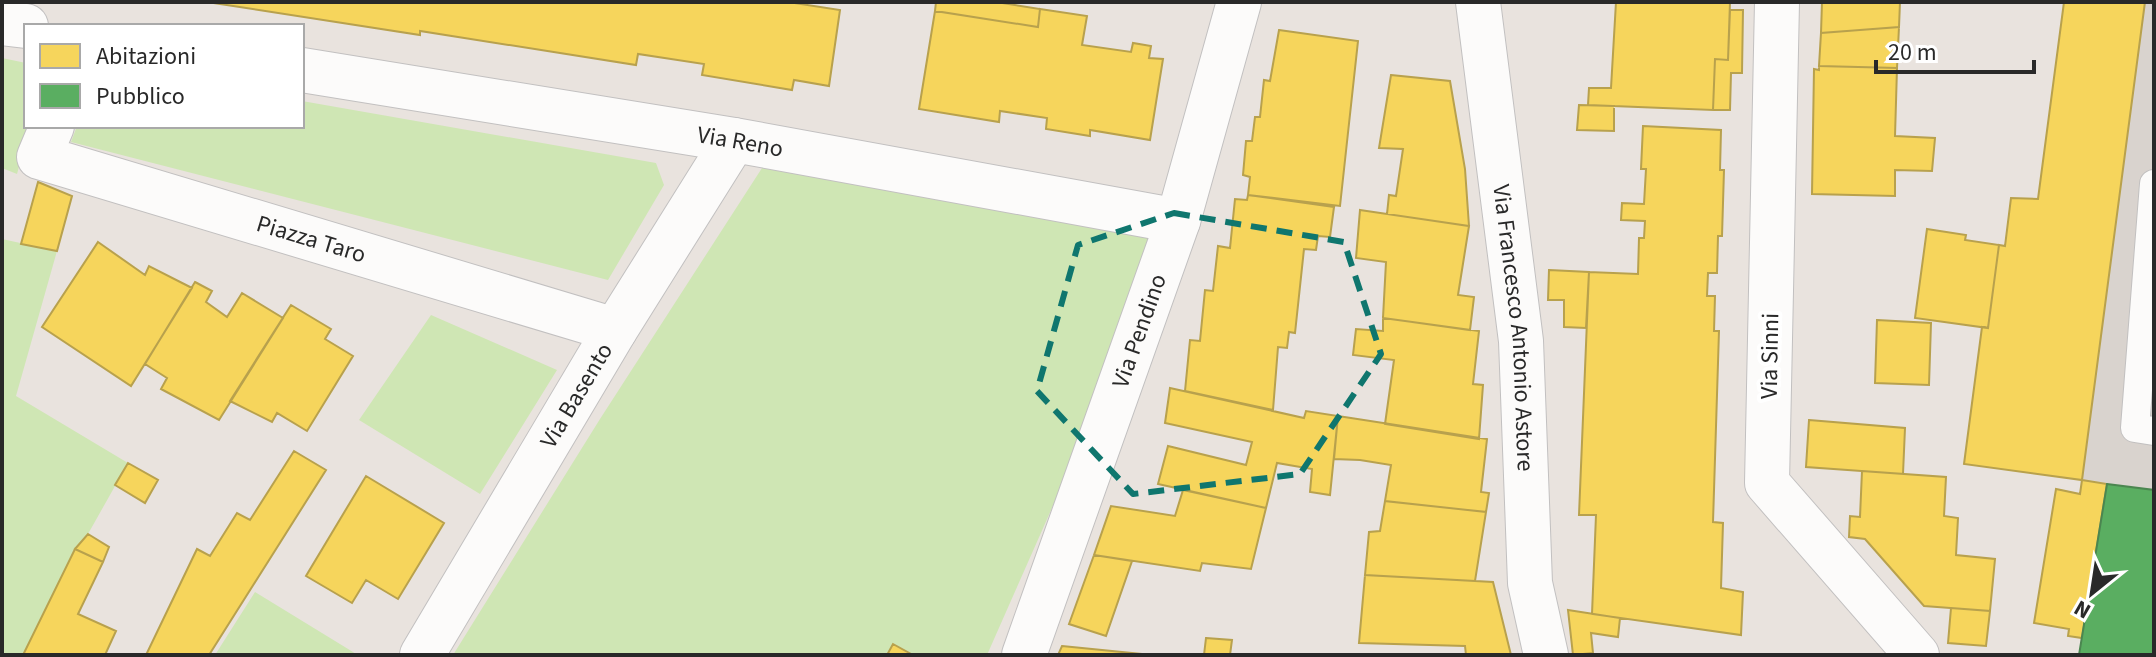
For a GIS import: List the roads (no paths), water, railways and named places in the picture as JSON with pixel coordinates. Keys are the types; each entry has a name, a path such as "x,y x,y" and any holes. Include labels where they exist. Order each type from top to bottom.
{"street":[{"name":"Via Pendino","path":"1024,655 1178,221 1239,2"},
{"name":"Via Francesco Antonio Astore","path":"1478,2 1521,341 1530,583 1546,655"},
{"name":"Via Sinni","path":"1777,2 1767,483 1917,655"},
{"path":"2,23 24,26"},
{"name":"Via Reno","path":"304,70 734,140 1178,221"},
{"name":"Piazza Taro","path":"51,128 39,157 615,330"},
{"name":"Via Basento","path":"422,655 615,330 734,140"}],"lane":[{"path":"2154,184 2135,428 2154,431"}]}
